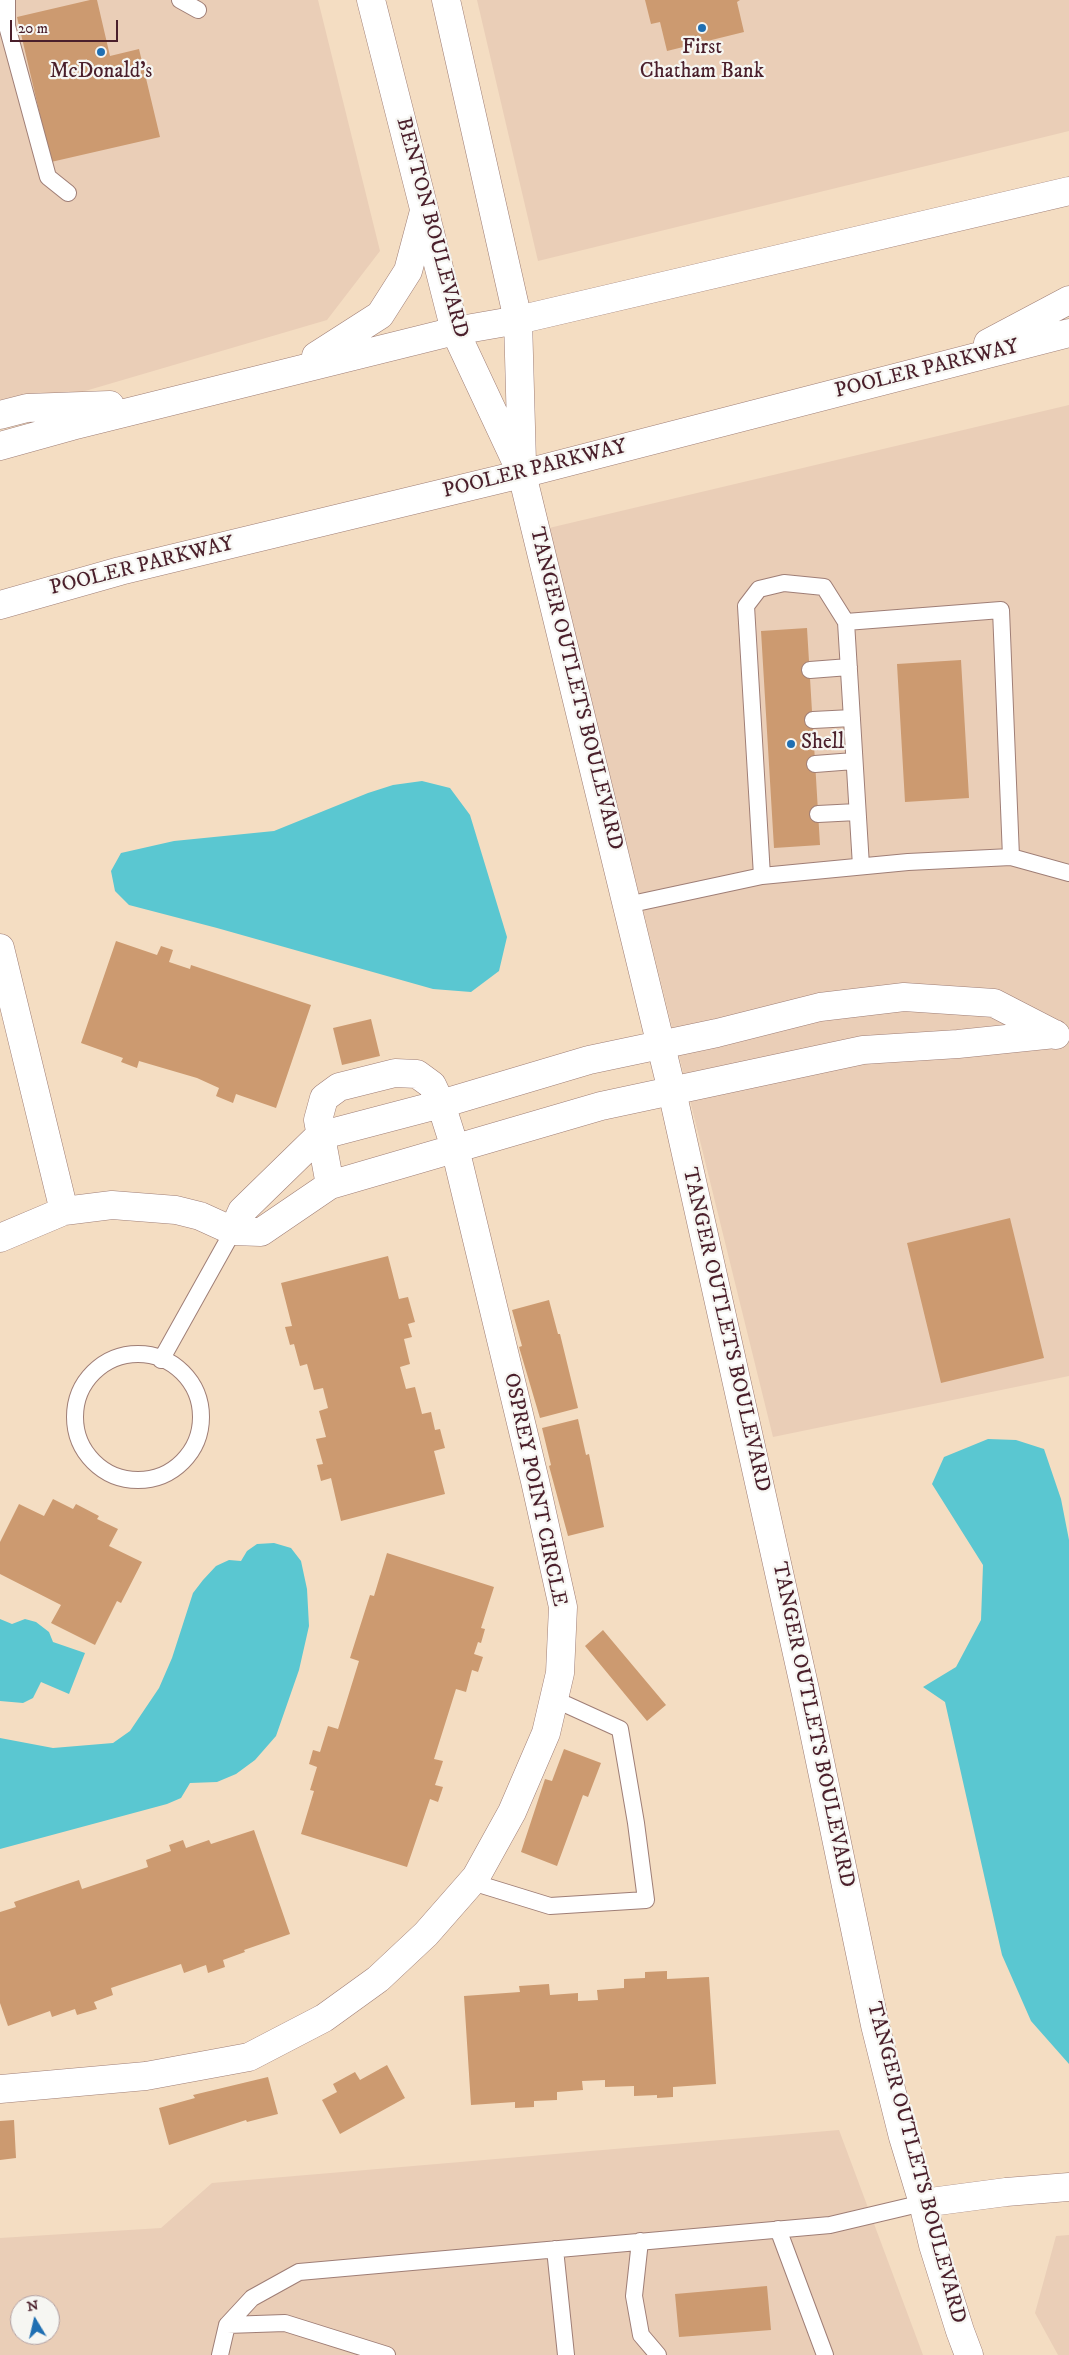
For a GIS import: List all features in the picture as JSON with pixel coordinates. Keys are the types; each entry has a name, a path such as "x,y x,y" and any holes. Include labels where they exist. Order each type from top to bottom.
{"street":[{"name":"BENTON BOULEVARD","path":"371,0 455,331 522,474"},
{"path":"446,0 518,320 522,474"},
{"path":"0,446 455,331 518,320 1069,191"},
{"path":"290,372 344,340 380,315 408,271 424,211"},
{"path":"949,364 1069,300"},
{"name":"POOLER PARKWAY","path":"0,605 120,571 522,474 1069,334"},
{"path":"0,415 27,408 166,403"},
{"name":"TANGER OUTLETS BOULEVARD","path":"522,474 627,905"},
{"path":"627,905 672,1091"},
{"path":"0,948 64,1211"},
{"path":"233,1230 242,1210 320,1136 441,1104 589,1060 820,1007 904,997 994,1003 1062,1036"},
{"path":"0,1238 64,1211 112,1205 176,1210 200,1216 233,1230 261,1232 330,1185 601,1106 863,1050 1062,1036"},
{"name":"OSPREY POINT CIRCLE","path":"0,2089 146,2076 249,2057 324,2018 378,1979 426,1934 472,1882 512,1812 546,1733 560,1673 562,1607 535,1481 454,1148 441,1104 432,1085 417,1074 395,1073 339,1087 324,1098 318,1120 330,1185"},
{"name":"TANGER OUTLETS BOULEVARD","path":"672,1091 804,1684 875,2025 933,2245 969,2355"},
{"path":"923,2203 1006,2192 1069,2187"}],"lane":[{"path":"7,0 7,26 48,177 68,193"},
{"path":"180,0 195,5"},
{"path":"762,876 766,818 757,674 746,606 759,589 784,583 824,587 846,622 861,866"},
{"path":"846,622 1001,610 1011,857"},
{"path":"810,670 849,667"},
{"path":"813,720 852,718"},
{"path":"815,764 854,761"},
{"path":"818,814 857,812"},
{"path":"627,905 762,876 861,866 1011,857 1069,873"},
{"path":"161,1360 233,1230"},
{"path":"125,1355 151,1355 161,1360 175,1366 193,1384 201,1409 199,1435 189,1455 172,1471 152,1479 129,1480 107,1473 88,1457 76,1434 75,1409 83,1384 101,1366 125,1355"},
{"path":"472,1882 550,1906 646,1900 636,1823 620,1729 554,1699"},
{"path":"220,2355 228,2325 252,2298 298,2272 830,2224 923,2203"},
{"path":"778,2229 825,2355"},
{"path":"640,2242 634,2296 641,2335 658,2355"},
{"path":"555,2249 566,2355"},
{"path":"228,2325 285,2323 387,2355"}],"shaded area":[{"path":"0,0 318,0 380,251 327,320 0,416"},
{"path":"477,0 1069,0 1069,131 538,261"},
{"path":"1069,405 1069,1376 773,1437 549,528"},
{"path":"839,2130 923,2355 0,2355 0,2238 161,2228 212,2183"},
{"path":"1069,2235 1069,2355 1058,2355 1035,2313 1056,2236"}],"water":[{"path":"422,781 450,788 470,815 507,937 499,971 471,992 433,989 129,905 115,891 111,871 121,853 174,841 274,831 368,793 393,785"},
{"path":"988,1439 1016,1440 1044,1449 1061,1499 1069,1540 1069,2064 1031,2021 1002,1955 945,1702 923,1687 956,1667 981,1620 983,1565 932,1484 944,1457"},
{"path":"274,1543 291,1548 301,1561 307,1589 309,1626 299,1670 276,1736 255,1760 236,1774 217,1782 190,1783 181,1798 167,1804 0,1849 0,1738 53,1748 113,1743 130,1731 159,1688 172,1658 193,1593 216,1566 229,1560 241,1561 247,1551 257,1544"},
{"path":"0,1619 12,1624 25,1619 36,1622 49,1632 53,1642 85,1653 69,1694 41,1682 33,1698 23,1703 0,1701"}],"building":[{"path":"97,0 110,56 139,49 160,137 51,162 17,17"},
{"name":"First Chatham Bank","path":"645,0 740,0 737,2 744,32 667,51 660,22 651,24"},
{"name":"Shell","path":"807,628 820,845 774,848 761,631"},
{"path":"961,660 969,798 905,802 897,664"},
{"path":"116,941 157,955 161,946 173,950 169,962 190,969 191,965 311,1005 276,1108 236,1094 233,1103 216,1096 219,1088 197,1078 139,1061 137,1068 121,1062 123,1058 81,1043"},
{"path":"371,1019 380,1056 342,1065 333,1028"},
{"path":"1010,1218 1044,1358 941,1383 907,1243"},
{"path":"388,1256 399,1299 408,1297 415,1322 408,1324 412,1337 404,1339 410,1364 400,1367 406,1389 415,1387 422,1414 431,1412 435,1430 440,1429 445,1448 434,1451 445,1494 341,1521 331,1478 321,1481 317,1465 323,1464 316,1439 326,1437 319,1411 328,1408 323,1388 314,1390 307,1364 300,1366 294,1344 290,1345 285,1327 292,1326 281,1283"},
{"path":"549,1300 558,1334 560,1334 578,1408 540,1418 519,1347 522,1346 512,1310"},
{"path":"578,1419 586,1455 589,1454 604,1527 568,1536 549,1466 551,1465 542,1428"},
{"path":"53,1499 73,1509 76,1504 99,1516 97,1519 118,1529 109,1546 142,1562 121,1603 117,1601 95,1645 51,1623 61,1605 0,1574 0,1542 19,1504 44,1516"},
{"path":"387,1553 494,1587 481,1628 485,1629 481,1643 478,1642 474,1654 483,1657 478,1672 472,1670 466,1692 456,1689 434,1759 443,1761 435,1785 443,1787 438,1802 430,1799 407,1867 301,1834 314,1791 310,1790 317,1767 309,1764 313,1750 320,1752 328,1726 338,1729 359,1661 350,1658 370,1595 374,1596"},
{"path":"603,1630 666,1705 647,1721 585,1646"},
{"path":"564,1749 601,1763 588,1797 583,1795 557,1866 521,1852 545,1779 552,1781"},
{"path":"254,1830 290,1934 244,1950 245,1952 223,1960 225,1967 208,1973 206,1965 184,1973 181,1964 111,1988 113,1995 94,2002 97,2009 77,2015 75,2009 52,2017 50,2011 8,2026 0,2003 0,1912 16,1907 14,1902 79,1880 82,1889 148,1867 146,1860 171,1851 169,1845 183,1840 186,1848 209,1840 211,1844"},
{"path":"667,1971 667,1979 709,1977 716,2084 673,2087 673,2097 657,2098 657,2095 634,2096 634,2086 605,2087 605,2080 582,2081 583,2090 557,2092 557,2100 534,2101 534,2107 515,2108 515,2102 471,2105 464,1996 520,1992 519,1986 549,1984 550,1995 578,1993 578,2001 598,2000 597,1990 624,1988 624,1979 645,1978 645,1972"},
{"path":"387,2065 405,2098 340,2134 322,2100 337,2092 333,2084 355,2072 360,2080"},
{"path":"268,2077 278,2114 247,2122 246,2120 169,2145 159,2108 195,2098 193,2095"},
{"path":"14,2120 16,2158 0,2160 0,2121"},
{"path":"767,2286 771,2330 679,2337 675,2294"}],"place":[{"name":"First Chatham Bank","path":"702,28"},
{"name":"McDonald's","path":"101,52"},
{"name":"Shell","path":"791,744"}]}
